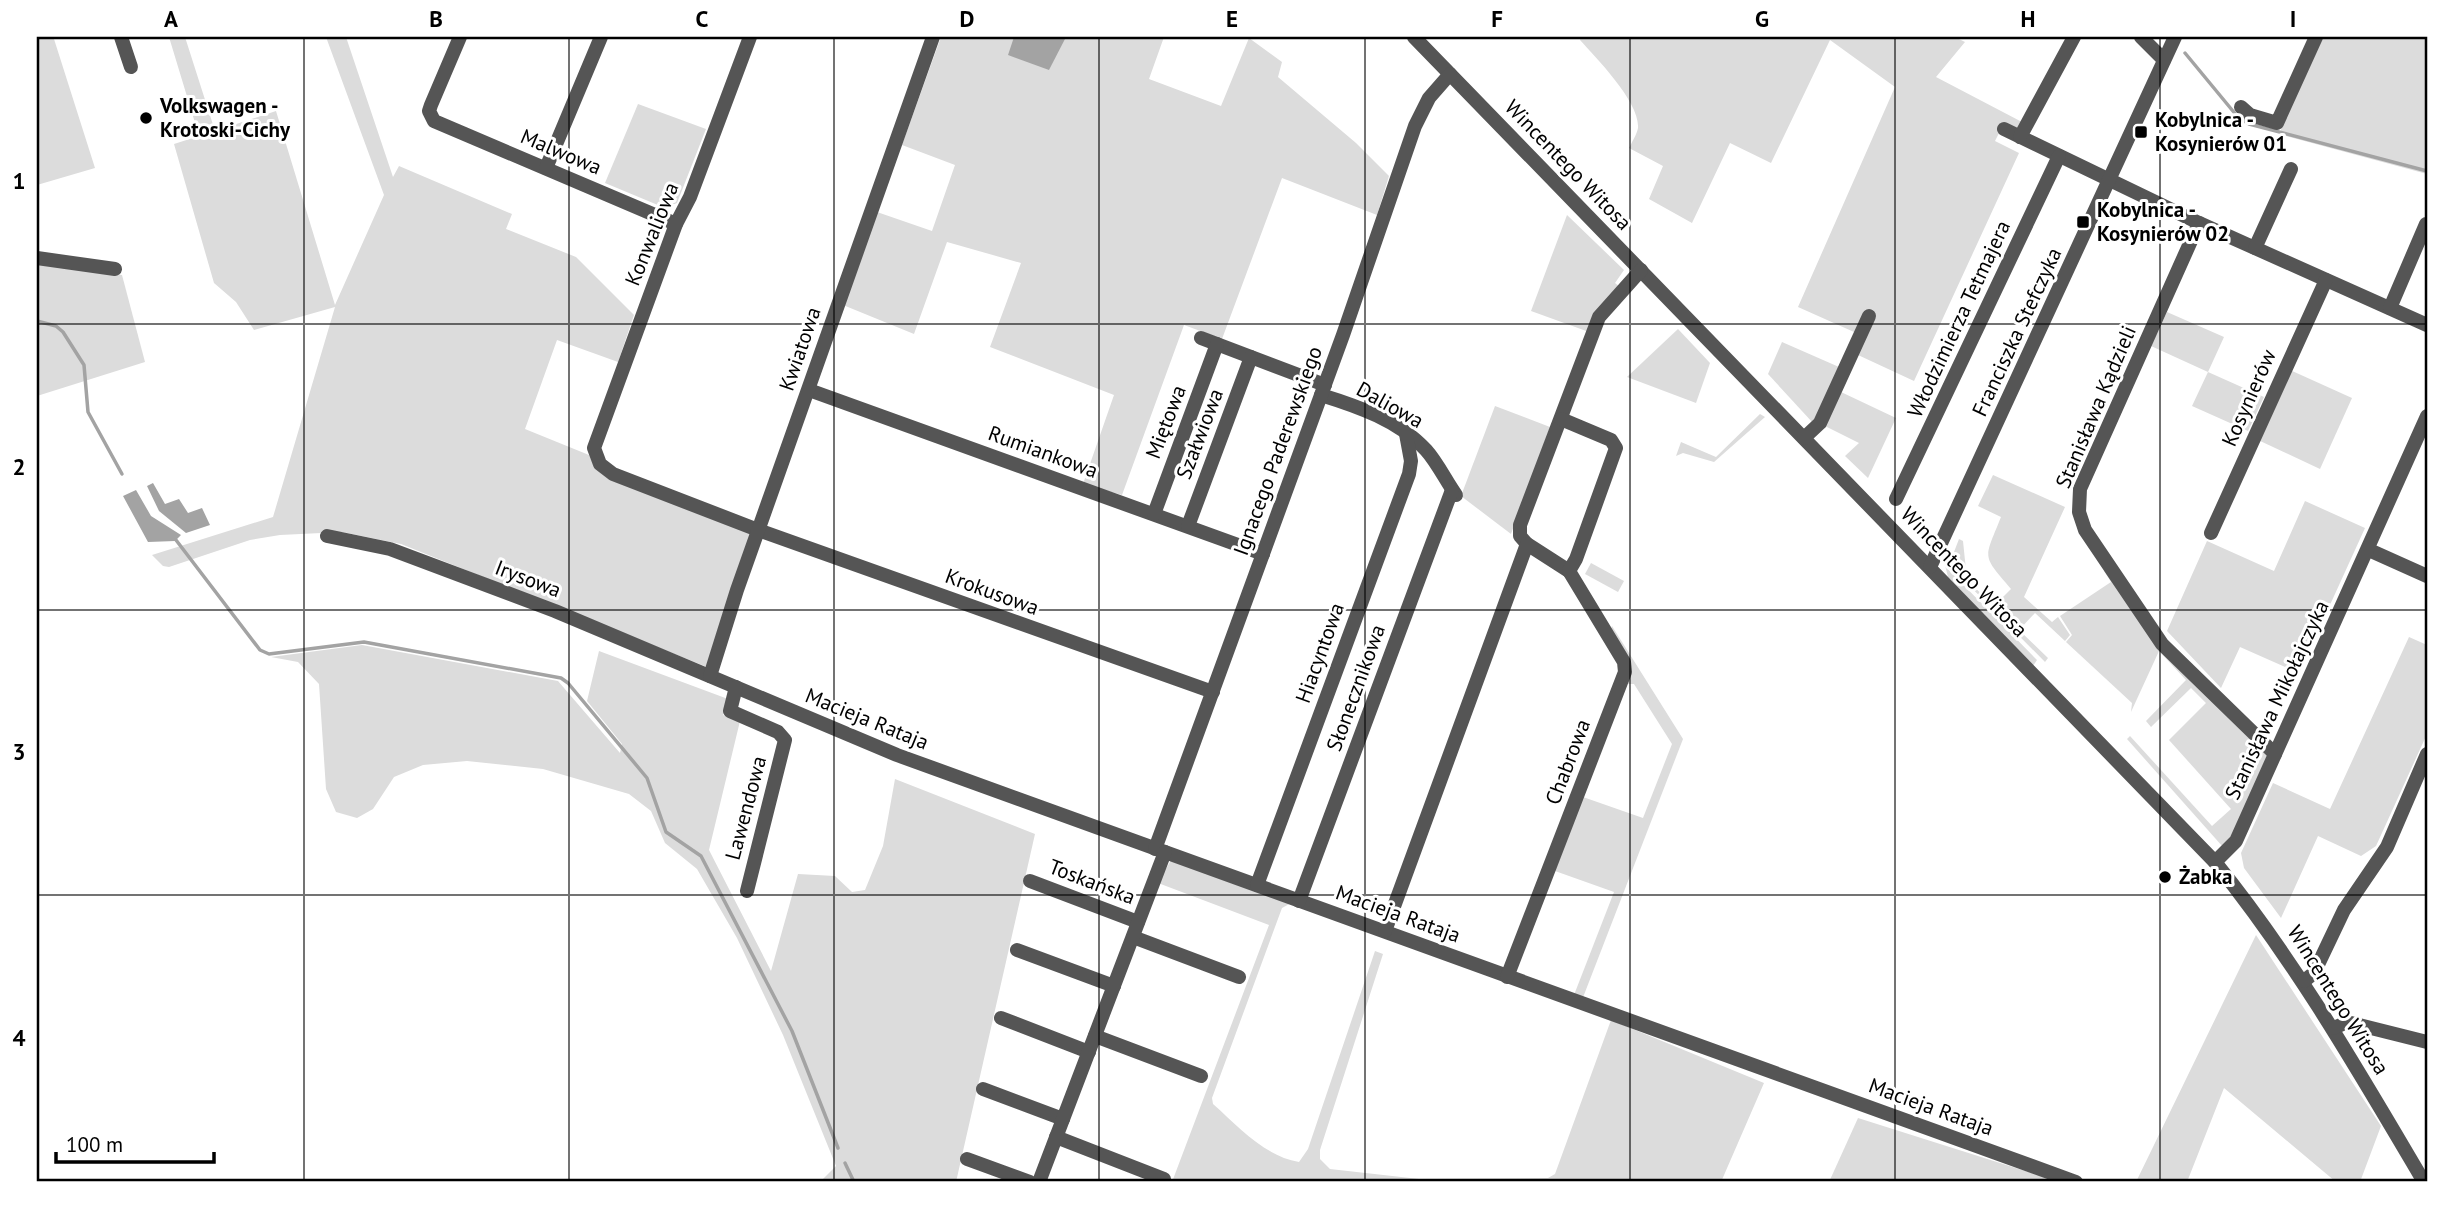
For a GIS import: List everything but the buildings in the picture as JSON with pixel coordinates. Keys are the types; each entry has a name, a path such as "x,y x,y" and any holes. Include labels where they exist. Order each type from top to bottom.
{"street":[{"path":"121,37 131,67"},
{"name":"Malwowa","path":"460,37 430,105 430,117 442,125 676,224"},
{"path":"546,168 601,37"},
{"name":"Konwaliowa","path":"594,448 676,224 690,197 750,37"},
{"name":"Kwiatowa","path":"710,676 758,530 933,37"},
{"name":"Wincentego Witosa","path":"1414,37 2215,862 2264,922 2304,981 2424,1182"},
{"path":"2141,37 2164,60"},
{"name":"Franciszka Stefczyka","path":"1930,567 2175,37"},
{"path":"2241,107 2250,114 2277,123 2316,37"},
{"path":"2020,137 2070,39"},
{"name":"Ignacego Paderewskiego","path":"1160,850 1213,692 1415,126 1429,99 1450,74"},
{"path":"2004,129 2199,223 2427,325"},
{"name":"Włodzimierza Tetmajera","path":"1896,499 2059,156"},
{"path":"2255,248 2291,169"},
{"name":"Stanisława Kądzieli","path":"2199,223 2080,489 2079,512 2085,530 2162,643 2275,754"},
{"path":"2390,308 2426,224"},
{"path":"37,258 115,269"},
{"path":"1385,932 1527,544 1520,536 1520,525 1599,317 1641,270"},
{"name":"Kosynierów","path":"2211,533 2326,280"},
{"path":"1804,438 1819,423 1870,316"},
{"name":"Daliowa","path":"1201,338 1251,357 1368,411 1406,434 1427,451 1454,492"},
{"name":"Miętowa","path":"1154,514 1217,344"},
{"name":"Szałwiowa","path":"1188,526 1251,357"},
{"name":"Rumiankowa","path":"808,390 1263,554"},
{"name":"Stanisława Mikołajczyka","path":"2215,862 2236,841 2427,416"},
{"path":"1561,419 1611,440 1616,448 1576,559 1569,571"},
{"name":"Hiacyntowa","path":"1257,885 1409,474 1411,461 1406,434"},
{"name":"Krokusowa","path":"594,448 600,464 613,474 758,530 1213,692"},
{"name":"Słonecznikowa","path":"1300,901 1454,492"},
{"name":"Irysowa","path":"327,536 390,548 555,611 710,676"},
{"name":"Chabrowa","path":"1507,977 1625,672 1624,662 1569,571 1527,544"},
{"path":"2369,550 2427,576"},
{"name":"Macieja Rataja","path":"710,676 897,755 2076,1182"},
{"name":"Lawendowa","path":"736,687 730,711 778,732 785,740 747,891"},
{"path":"2304,981 2314,973 2344,910 2387,847 2427,754"},
{"name":"Toskańska","path":"1039,1182 1133,937 1160,850"},
{"name":"Toskańska","path":"1030,881 1138,922"},
{"name":"Toskańska","path":"1133,937 1239,977"},
{"path":"1017,950 1114,986"},
{"path":"1001,1018 1089,1052"},
{"path":"2334,1028 2347,1022 2427,1042"},
{"path":"1095,1036 1201,1076"},
{"path":"983,1089 1063,1119"},
{"path":"1056,1137 1164,1179"},
{"path":"967,1159 1030,1182"}],"shaded area":[{"path":"37,37 58,37 54,39 95,168 37,185"},
{"path":"169,37 185,37 215,131 276,111 335,305 384,195 326,37 346,37 393,177 399,166 512,214 506,229 576,257 634,315 618,362 557,340 525,429 589,455 595,468 607,478 753,532 707,667 401,544 342,532 280,535 250,540 169,567 163,566 152,555 273,517 335,307 254,330 236,302 214,283 174,144 199,136"},
{"path":"941,37 1164,37 1149,79 1221,106 1249,38 1282,62 1278,77 1356,143 1389,176 1377,215 1282,178 1222,339 1184,325 1122,495 1083,484 1114,395 990,347 1021,263 947,242 914,334 843,305 877,212 932,231 955,165 902,145"},
{"path":"1014,37 1066,37 1049,70 1008,55"},
{"path":"1581,37 1955,37 1965,42 1936,77 2022,122 2017,128 2003,125 1995,141 2019,153 1914,381 1858,355 1875,316 1864,312 1854,332 1798,307 1895,87 1830,40 1771,163 1730,143 1692,223 1649,199 1663,166 1629,148 1638,128 1637,117 1625,93 1580,40"},
{"path":"2323,37 2427,37 2427,174 2279,134"},
{"path":"638,104 706,129 677,203 665,208 605,183"},
{"path":"1567,215 1624,270 1615,283 1620,287 1589,332 1531,311"},
{"path":"37,263 122,275 145,362 37,396"},
{"path":"2167,312 2224,337 2208,372 2151,346"},
{"path":"1678,329 1710,363 1696,403 1627,377"},
{"path":"1782,342 1839,367 1813,423 1768,374"},
{"path":"2290,370 2352,398 2320,469 2258,440"},
{"path":"2208,372 2264,397 2248,431 2192,406"},
{"path":"1841,392 1896,418 1868,478 1845,456 1859,443 1823,425"},
{"path":"1495,406 1550,427 1511,534 1461,496"},
{"path":"1760,414 1765,417 1714,462 1683,453 1676,456 1681,442 1716,457"},
{"path":"1993,475 2065,507 2024,597 2052,622 2058,617 2070,635 2065,641 2035,613 2019,630 2048,658 2045,662 1949,565 1959,539 1963,541 1967,580 1994,606 2011,589 1994,569 1988,556 2001,517 1978,506"},
{"path":"153,483 165,504 179,499 188,513 202,508 210,525 186,533 159,511 147,486"},
{"path":"136,490 151,516 181,535 175,541 148,542 123,496"},
{"path":"2305,501 2365,528 2299,673 2240,647 2221,688 2167,631 2207,541 2274,571"},
{"path":"1591,563 1624,581 1618,592 1585,574"},
{"path":"1945,566 2037,660 2033,666 1948,577"},
{"path":"2107,568 2150,632 2267,756 2230,840 2223,847 2127,739 2130,736 2212,826 2231,809 2169,740 2206,703 2191,688 2151,727 2146,721 2186,680 2159,651 2131,712 2132,703 2066,642 2072,635 2060,616 2111,582 2104,571"},
{"path":"1612,626 1683,739 1582,1000 1574,995 1614,892 1555,871 1583,797 1643,818 1672,744 1634,684 1627,684 1610,632"},
{"path":"2409,637 2427,645 2427,734 2376,846 2361,856 2318,836 2281,918 2244,868 2241,853 2273,783 2330,809"},
{"path":"362,645 558,681 620,753 622,744 587,701 599,651 728,699 723,715 740,721 709,850 771,971 798,874 835,876 852,892 865,890 883,846 895,779 1035,834 956,1182 820,1182 836,1166 783,1035 737,938 697,869 665,843 651,811 629,794 543,769 467,761 423,765 394,777 373,809 357,818 336,812 326,789 319,684 298,662 271,657"},
{"path":"1171,860 1293,902 1282,908 1212,1098 1213,1104 1242,1131 1274,1154 1299,1162 1308,1149 1375,951 1383,954 1320,1150 1320,1159 1330,1169 1419,1179 1548,1178 1555,1174 1611,1020 1764,1083 1721,1182 1172,1182 1269,925 1158,883"},
{"path":"2256,935 2381,1126 2360,1182 2336,1182 2224,1088 2187,1182 2136,1182"},
{"path":"1858,1118 2060,1182 1829,1182"}],"waterway":[{"path":"2185,53 2237,116 2249,124 2427,171"},
{"path":"37,321 56,326 63,332 84,365 88,412 122,474"},
{"path":"176,540 260,650 269,654 364,642 561,678 568,683 647,778 666,832 701,856 792,1031 838,1148"},
{"path":"845,1163 854,1182"}],"place":[{"name":"Volkswagen - Krotoski-Cichy","path":"146,118"},
{"name":"Kobylnica - Kosynierów 01","path":"2141,132"},
{"name":"Kobylnica - Kosynierów 02","path":"2083,222"},
{"name":"Żabka","path":"2165,877"}]}
